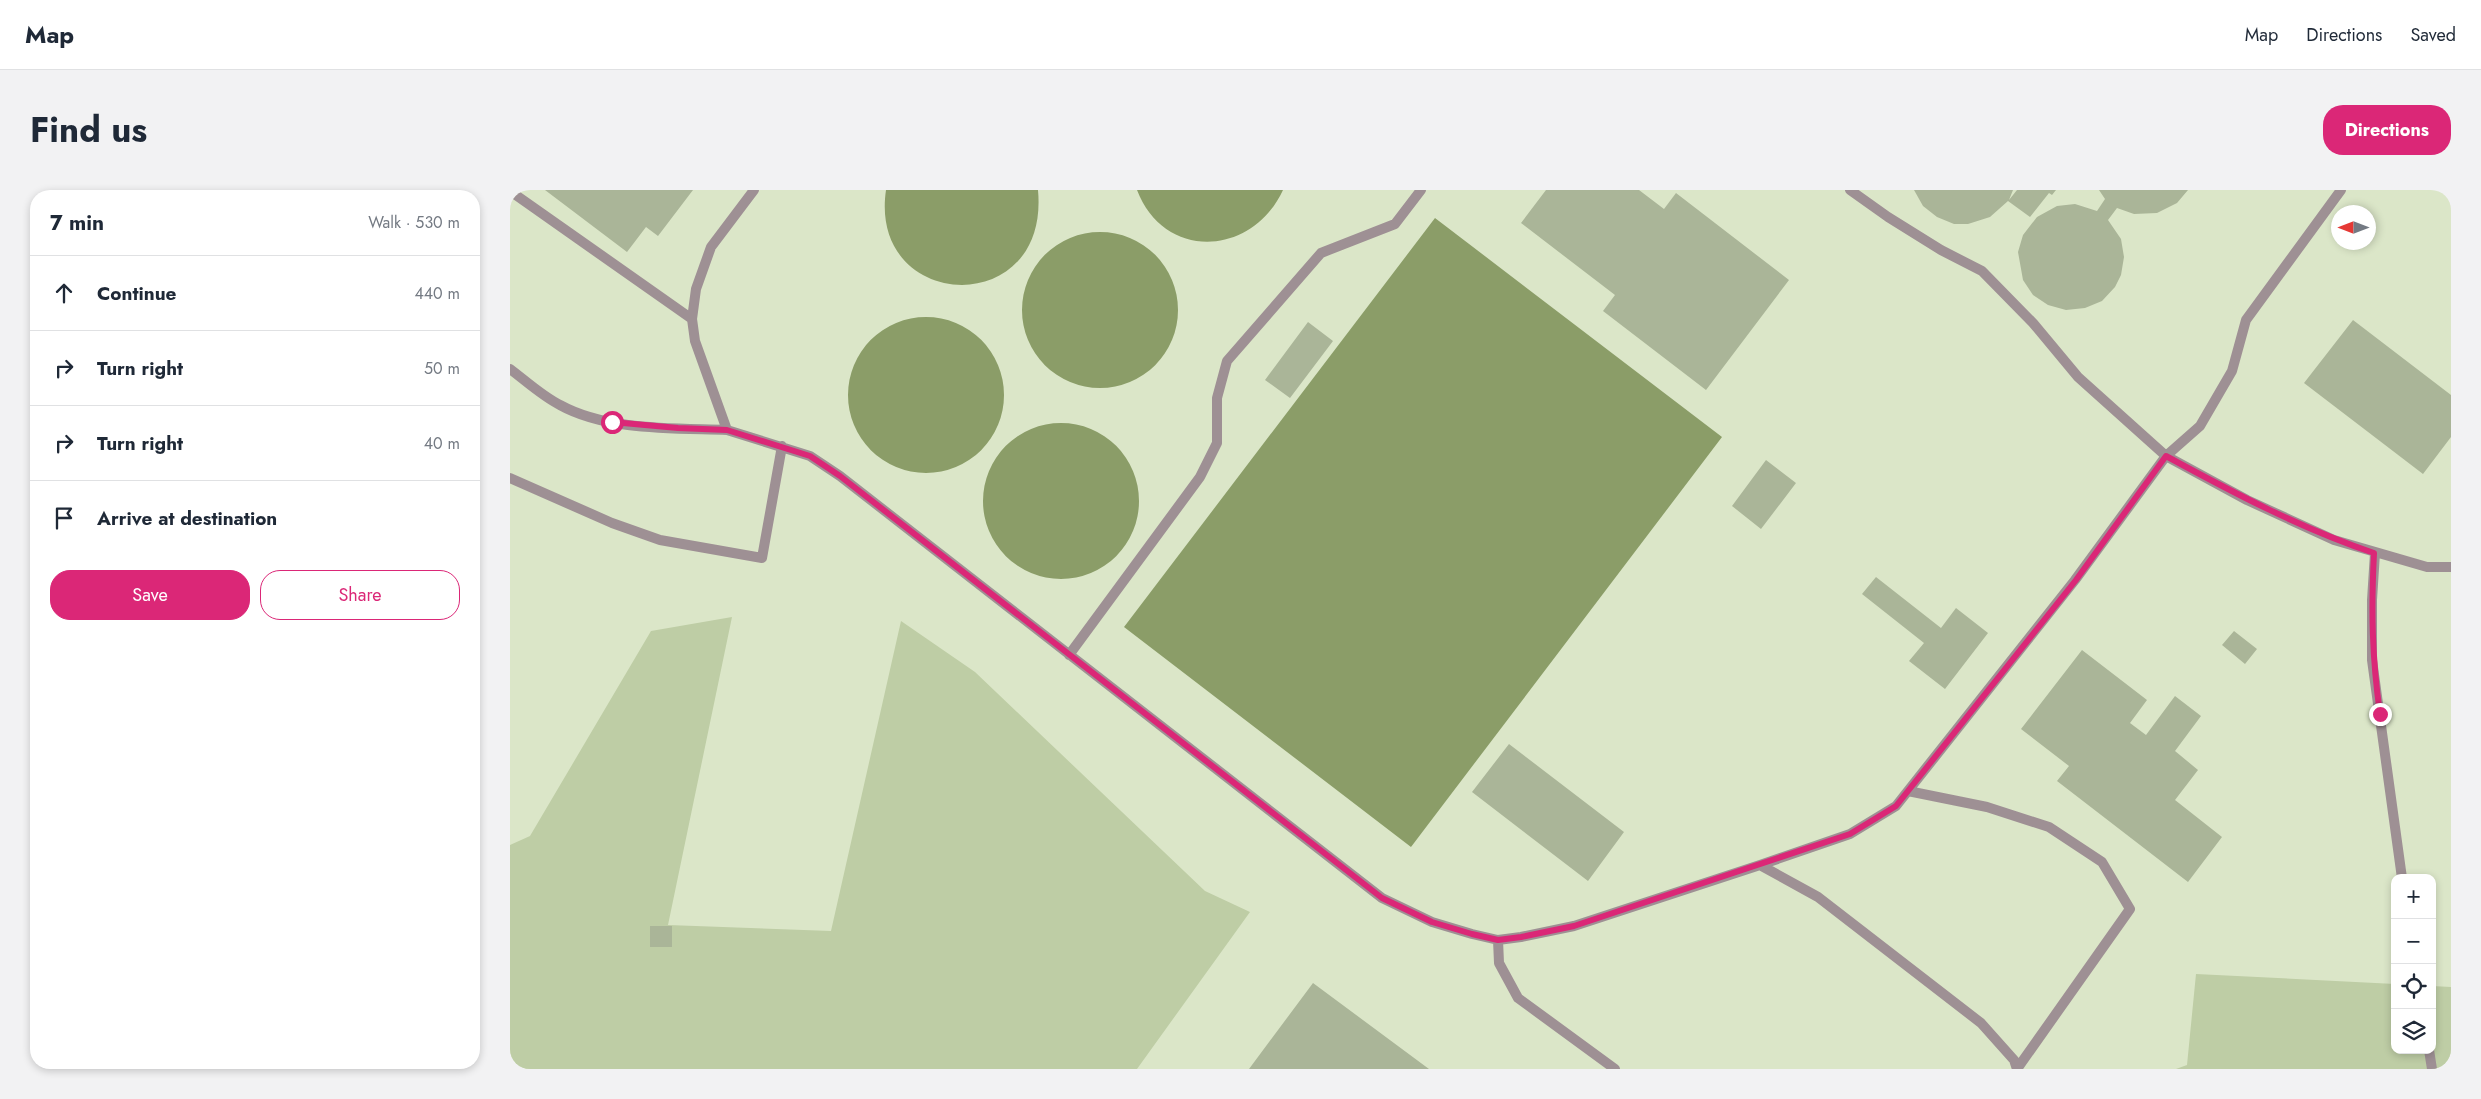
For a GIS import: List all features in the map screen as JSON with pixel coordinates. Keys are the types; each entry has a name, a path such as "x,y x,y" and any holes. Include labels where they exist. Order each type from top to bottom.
{"lane":[{"path":"510,190 692,319"},
{"path":"727,430 695,341 692,319 696,289 711,247 754,190"},
{"path":"1069,655 1200,477 1214,451 1217,443 1217,398 1227,361 1321,254 1395,224 1422,190"},
{"path":"1850,190 1888,217 1941,250 1982,271 2034,323 2078,377 2166,456 2247,500 2334,540 2427,567 2451,567"},
{"path":"510,369 559,405 595,420 678,428 727,430 810,456 840,476 1382,898 1432,922 1498,940 1574,926 1760,866 1850,834 1896,806 2076,580 2166,456 2200,426 2232,372 2246,320 2341,190"},
{"path":"510,478 612,523 660,540 762,558 782,446"},
{"path":"2374,553 2372,660 2401,874"},
{"path":"1908,791 1987,807 2049,827 2102,862 2130,909 2017,1069"},
{"path":"1760,866 1818,897 1981,1023 2014,1060 2017,1069"},
{"path":"1498,940 1499,963 1518,998 1615,1069"},
{"path":"2430,1054 2432,1069"}],"shaded area":[{"path":"886,190 1038,190 1034,233 1017,262 990,280 960,285 929,278 904,260 888,230"},
{"path":"1137,190 1283,190 1269,212 1251,228 1230,238 1209,242 1187,239 1167,229 1150,213"},
{"path":"1435,218 1722,437 1411,847 1124,627"},
{"path":"1092,232 1108,232 1123,235 1137,241 1155,255 1169,273 1175,287 1178,310 1175,333 1169,347 1155,365 1137,379 1123,385 1108,388 1092,388 1077,385 1063,379 1045,365 1035,353 1025,333 1022,318 1022,302 1025,287 1031,273 1045,255 1057,245 1077,235"},
{"path":"918,317 934,317 949,320 963,326 981,340 995,358 1001,372 1004,395 1001,418 995,432 981,450 963,464 949,470 934,473 918,473 903,470 889,464 871,450 861,438 851,418 848,403 848,387 851,372 857,358 871,340 883,330 903,320"},
{"path":"1053,423 1069,423 1084,426 1098,432 1116,446 1130,464 1136,478 1139,501 1136,524 1130,538 1116,556 1098,570 1084,576 1069,579 1053,579 1038,576 1024,570 1006,556 996,544 986,524 983,509 983,493 986,478 992,464 1006,446 1018,436 1038,426"},
{"path":"732,617 668,925 831,931 901,621 975,672 1205,891 1250,912 1137,1069 510,1069 510,845 530,836 651,631"},
{"path":"2196,974 2391,984 2391,1054 2436,1054 2436,986 2451,987 2451,1069 2176,1069 2187,1065"}],"building":[{"path":"545,190 693,190 658,236 646,227 627,252"},
{"path":"1546,190 1639,190 1664,209 1676,193 1789,280 1706,390 1603,311 1615,295 1521,223"},
{"path":"1914,190 2013,190 2009,200 2017,190 2056,190 2052,195 2049,193 2030,217 2008,201 1990,217 1968,224 1954,224 1937,217 1923,206"},
{"path":"2099,190 2188,190 2177,203 2157,213 2134,214 2117,208 2108,220 2121,239 2124,257 2121,275 2115,287 2102,301 2085,308 2066,310 2048,305 2033,295 2023,280 2018,252 2023,235 2037,217 2057,206 2075,204 2097,211 2105,199"},
{"path":"2353,320 2451,395 2451,437 2423,474 2304,383"},
{"path":"1308,322 1333,341 1290,398 1265,380"},
{"path":"1766,460 1796,483 1761,529 1732,506"},
{"path":"1876,577 1941,628 1956,608 1988,633 1945,689 1909,661 1924,643 1862,594"},
{"path":"2234,631 2257,649 2245,664 2222,645"},
{"path":"2082,650 2147,700 2130,723 2146,735 2175,696 2201,716 2175,751 2198,770 2175,800 2222,837 2188,882 2057,781 2069,766 2021,729"},
{"path":"1509,744 1624,832 1588,881 1472,792"},
{"path":"650,926 672,926 672,947 650,947"},
{"path":"1313,983 1429,1069 1249,1069"}],"route":[{"path":"612,422 727,430 810,456 840,476 1382,898 1432,922 1498,940 1574,926 1760,866 1850,834 1896,806 2076,580 2166,456 2247,500 2334,540 2374,553 2372,660 2380,714"}]}
